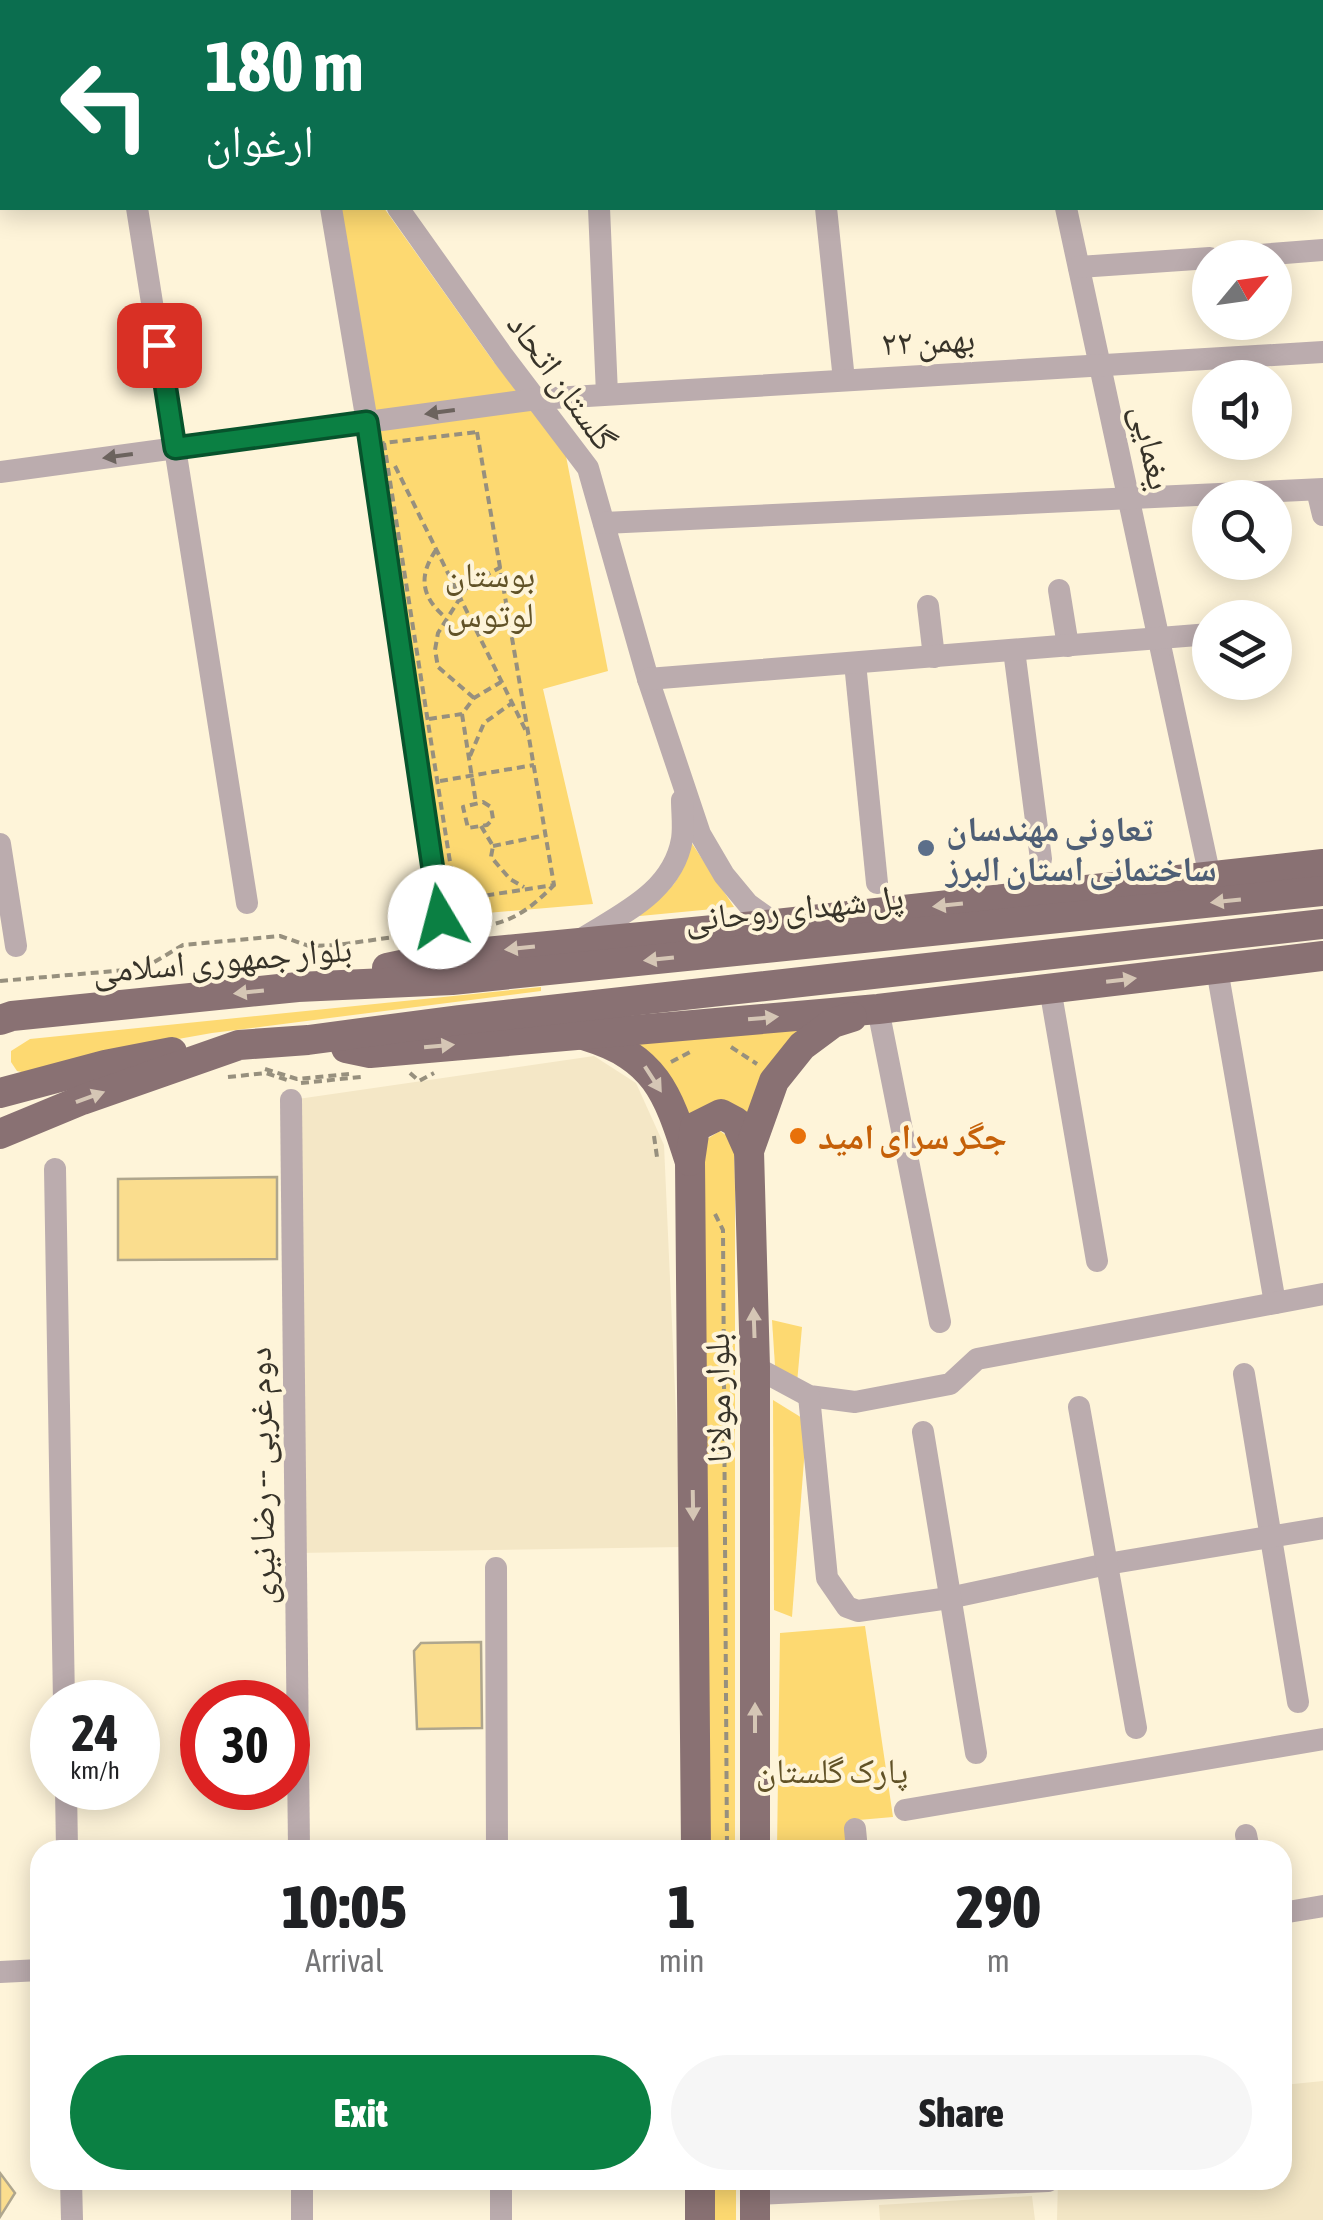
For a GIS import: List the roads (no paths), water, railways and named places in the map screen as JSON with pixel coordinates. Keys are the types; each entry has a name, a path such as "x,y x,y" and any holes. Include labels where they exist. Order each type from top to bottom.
{"main road":[{"path":"298,987 444,956 1323,864"},
{"name":"پل شهدای روحانی","path":"452,980 1323,892"},
{"path":"0,1134 82,1100 308,1040 1323,924"},
{"path":"308,1040 370,1052 878,1008 1323,956"},
{"name":"بلوار جمهوری اسلامی","path":"4,1017 298,987 452,980"},
{"name":"بلوار مولانا","path":"755,1840 755,1367 748,1151 774,1081 802,1046 833,1024 878,1008"},
{"name":"بلوار مولانا","path":"578,1033 613,1044 637,1058 650,1071 673,1112 696,1840"},
{"path":"0,1093 104,1064 234,1059"},
{"path":"674,1158 695,1128 721,1114 736,1122 748,1151"},
{"path":"700,2190 700,2220"}],"street":[{"path":"138,210 247,902"},
{"path":"331,210 367,422 431,925"},
{"name":"گلستان اتحاد","path":"399,210 588,468 682,787"},
{"path":"598,210 607,394"},
{"path":"826,210 844,380"},
{"name":"یغمایی","path":"1066,210 1210,876"},
{"path":"1292,252 1323,250"},
{"path":"1078,267 1192,259"},
{"name":"۲۲ بهمن","path":"0,472 537,399 1323,352"},
{"path":"604,523 1320,490 1323,516"},
{"path":"1060,590 1068,646"},
{"path":"928,606 934,657"},
{"path":"648,680 1192,635"},
{"path":"1014,650 1041,859"},
{"path":"856,663 878,882"},
{"path":"682,787 700,834 724,875 748,904 776,924"},
{"path":"575,943 644,900 669,876 682,839 682,787"},
{"path":"0,844 16,946"},
{"path":"1217,969 1276,1302"},
{"path":"1050,988 1097,1262"},
{"path":"878,1008 940,1322"},
{"name":"دوم غربی -- رضا نیری","path":"291,1100 299,1840"},
{"path":"54,1169 64,1680"},
{"path":"755,1367 808,1396 855,1402 942,1387 976,1359 1323,1294"},
{"path":"1244,1374 1298,1702"},
{"path":"808,1396 830,1586 846,1607 858,1611 949,1598 1107,1564 1323,1528"},
{"path":"1080,1406 1136,1728"},
{"path":"923,1432 976,1753"},
{"path":"496,1568 497,1840"},
{"path":"905,1810 1323,1740"},
{"path":"66,1810 67,1840"},
{"path":"1292,1911 1323,1906"},
{"path":"0,1972 30,1970"},
{"path":"72,2190 72,2220"},
{"path":"302,2190 302,2220"},
{"path":"500,2190 501,2220"},
{"path":"755,2198 885,2190"}],"place":[{"name":"تعاونی مهندسان ساختمانی استان البرز","path":"926,848"},
{"name":"جگر سرای امید","path":"798,1136"}],"park label":[{"name":"بوستان لوتوس","path":"490,594"},
{"name":"پارک گلستان","path":"832,1770"}]}
